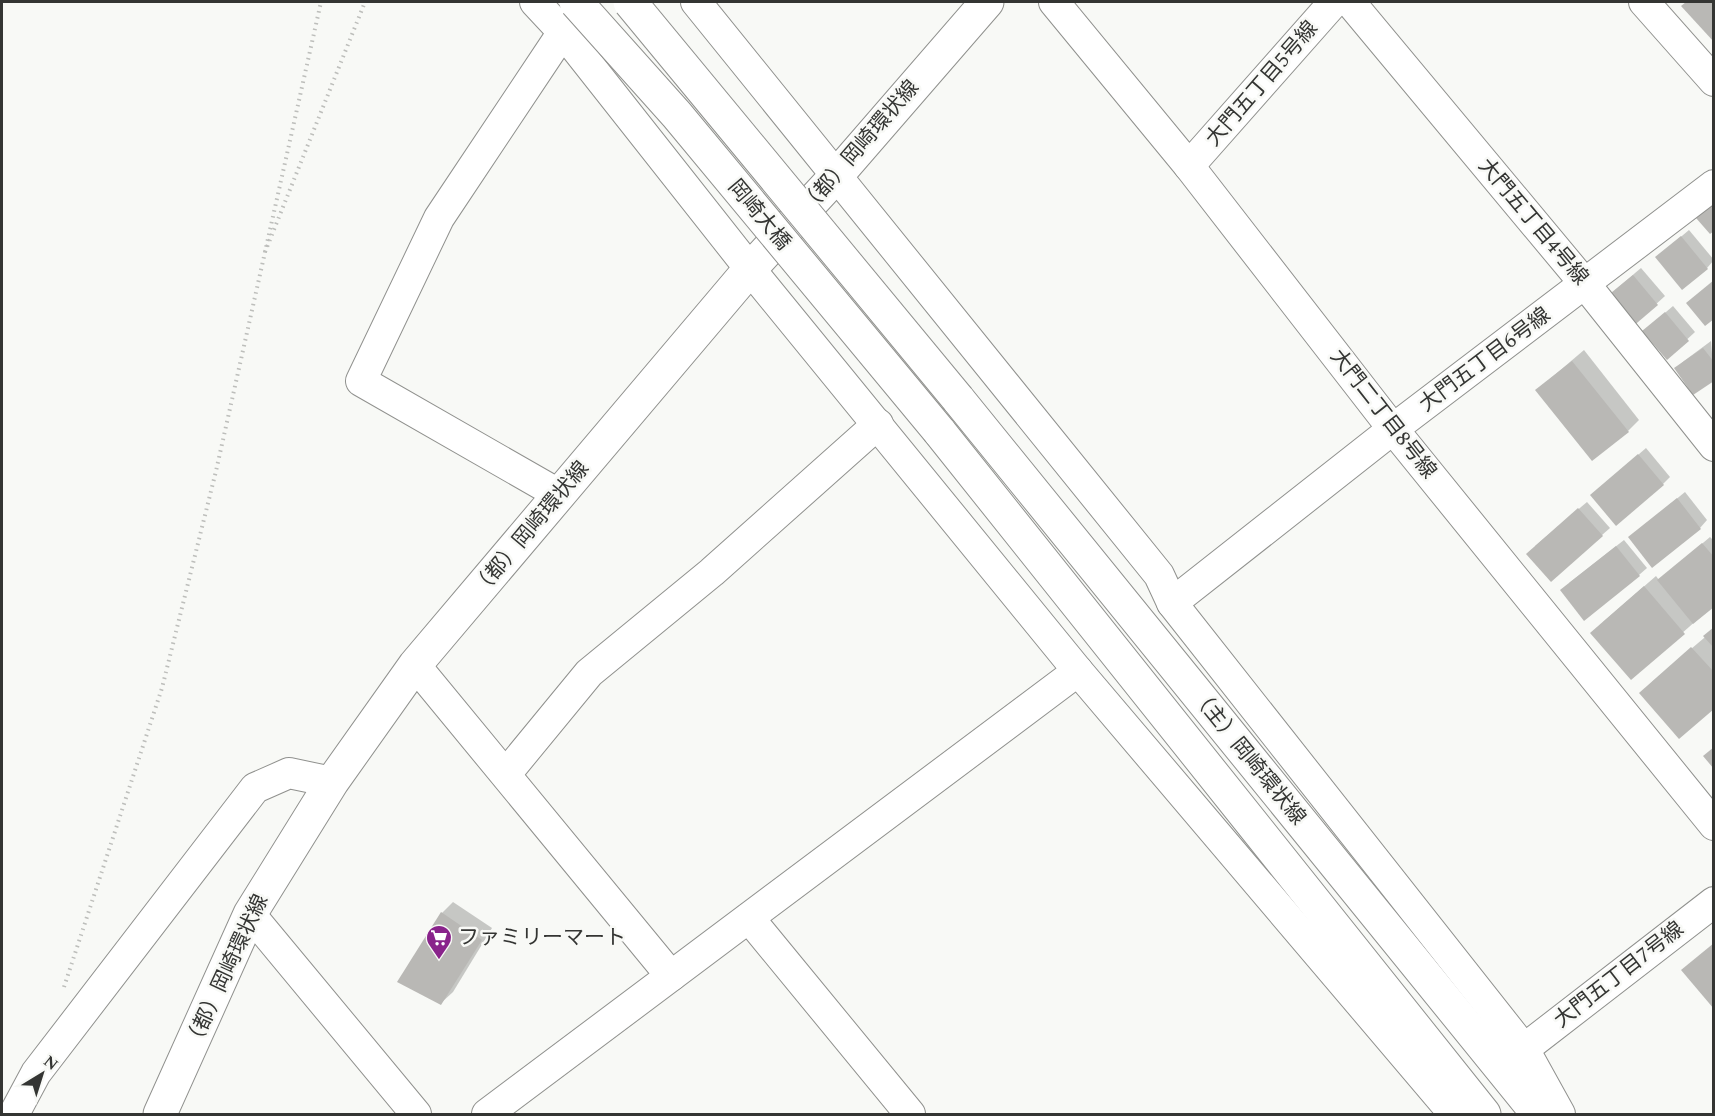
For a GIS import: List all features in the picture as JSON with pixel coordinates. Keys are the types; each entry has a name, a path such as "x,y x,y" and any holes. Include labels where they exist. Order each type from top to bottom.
{"main road":[{"name":"岡崎大橋","path":"576,2 677,115 939,431"},
{"name":"岡崎大橋","path":"630,2 958,399"},
{"name":"（都）岡崎環状線","path":"160,1114 250,914 332,782 415,665 750,269 837,175 987,2"},
{"name":"（主）岡崎環状線","path":"958,399 1538,1114"},
{"name":"（主）岡崎環状線","path":"939,431 1484,1114"}],"street":[{"path":"536,2 563,32 750,269 1078,671 1450,1113"},
{"path":"696,2 1159,575 1172,603 1524,1049 1560,1114"},
{"name":"大門二丁目8号線","path":"1054,2 1189,166 1393,429 1713,825"},
{"name":"大門五丁目5号線","path":"1189,166 1334,2"},
{"name":"大門五丁目4号線","path":"1350,2 1585,284 1713,446"},
{"path":"1644,2 1713,81"},
{"path":"560,495 361,381 439,218 563,32"},
{"name":"大門五丁目6号線","path":"1172,603 1393,429 1713,185"},
{"path":"506,774 589,673 712,572 878,424"},
{"path":"415,665 671,976"},
{"path":"487,1114 1078,671"},
{"path":"14,1114 36,1073 255,788 290,773 332,782"},
{"name":"大門五丁目7号線","path":"1524,1049 1713,902"},
{"path":"250,914 416,1114"},
{"path":"749,918 910,1114"}],"path":[{"path":"62,993 162,688 216,471 321,2"},
{"path":"261,263 365,2"}],"building":[{"path":"1686,2 1714,2 1714,42 1681,6"},
{"path":"1714,202 1714,231 1710,234 1696,218"},
{"path":"1681,236 1708,269 1682,290 1655,257"},
{"path":"1633,275 1658,305 1631,328 1606,297"},
{"path":"1714,280 1714,319 1705,326 1686,303"},
{"path":"1665,312 1689,341 1667,360 1642,331"},
{"path":"1703,348 1714,362 1714,381 1693,395 1674,368"},
{"path":"1572,361 1629,432 1592,461 1535,390"},
{"path":"1638,454 1664,485 1616,526 1590,495"},
{"path":"1677,498 1701,529 1652,568 1628,537"},
{"path":"1578,508 1603,536 1551,582 1526,554"},
{"path":"1702,543 1714,557 1714,607 1693,624 1657,580"},
{"path":"1616,546 1640,576 1584,621 1560,590"},
{"path":"1644,586 1685,634 1631,680 1590,633"},
{"path":"1714,627 1714,648 1703,636"},
{"path":"1691,647 1714,672 1714,709 1679,739 1639,693"},
{"path":"1714,747 1714,769 1703,756"},
{"name":"ファミリーマート","path":"441,912 482,940 441,1005 397,982"},
{"path":"1714,943 1714,1009 1681,970"}],"place":[{"name":"ファミリーマート","path":"439,961"}]}
